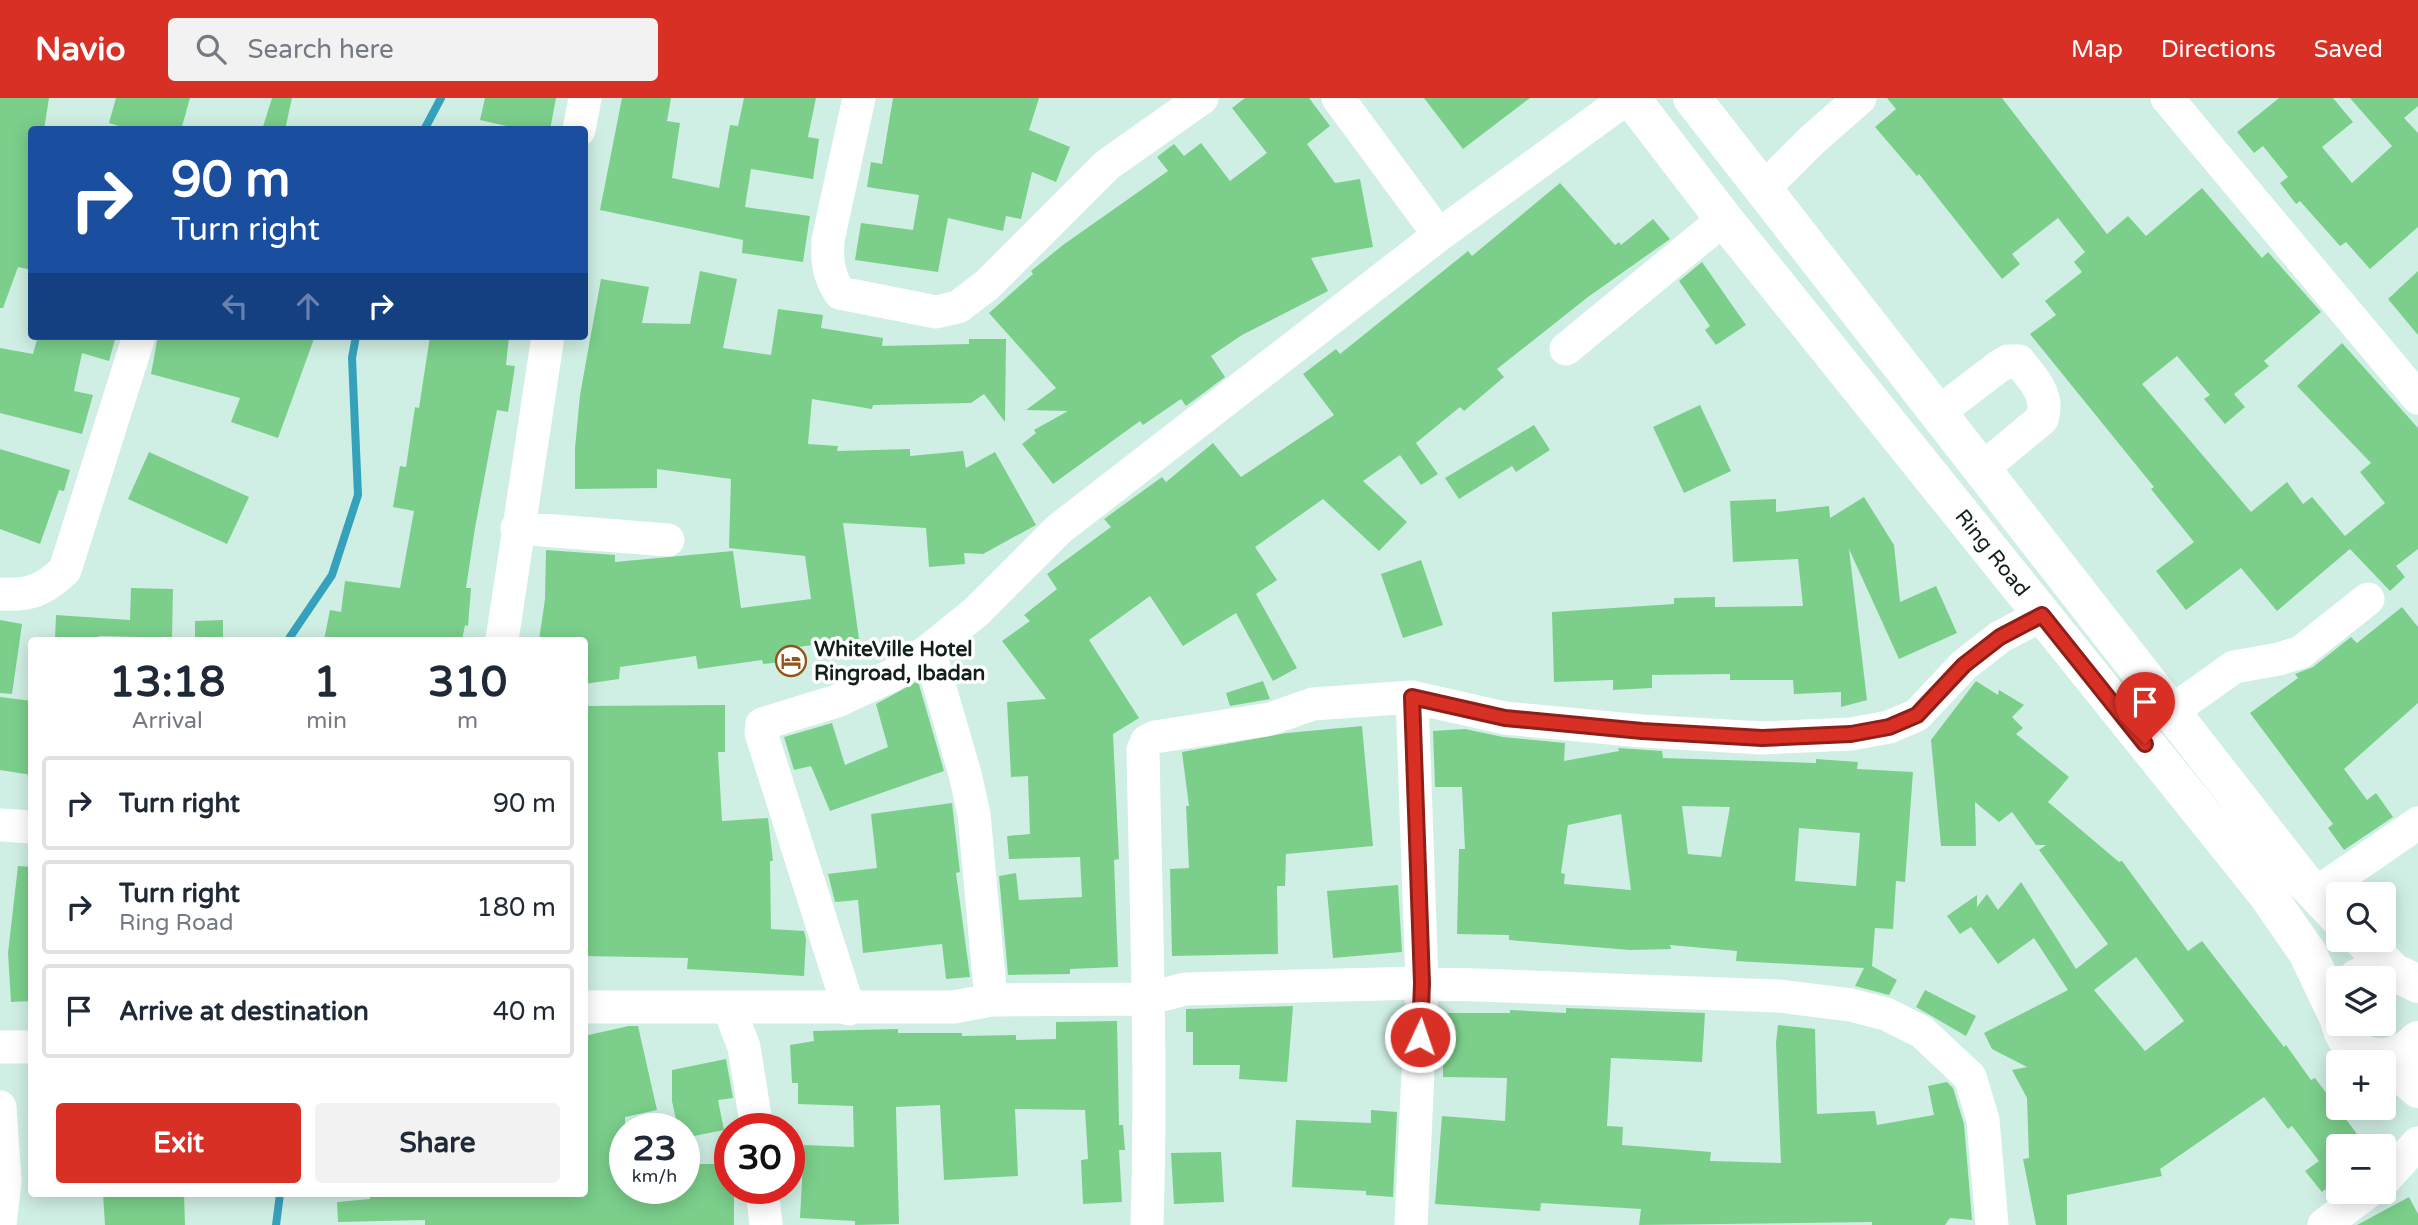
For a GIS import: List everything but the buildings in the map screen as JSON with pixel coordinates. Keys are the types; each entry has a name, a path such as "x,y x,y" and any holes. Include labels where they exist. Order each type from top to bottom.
{"main road":[{"name":"Ring Road","path":"1629,98 2266,893 2307,952 2326,992"},
{"path":"1692,98 2326,906"},
{"path":"2346,1036 2350,1045 2358,1050"},
{"path":"2396,1056 2406,1052 2418,1040"},
{"path":"2396,1072 2418,1089"}],"street":[{"path":"580,126 585,98"},
{"path":"859,98 828,240 827,262 832,280 840,293 936,312 958,307 987,285 1107,165 1202,98"},
{"path":"1338,98 1439,235"},
{"path":"849,1009 761,733 762,724 837,701 893,675 929,650 976,612 1059,529 1439,235 1629,98"},
{"path":"1764,188 1860,98"},
{"path":"2167,98 2418,398"},
{"path":"1566,349 1724,219"},
{"path":"0,594 17,595 47,588 65,570 138,340"},
{"path":"502,637 547,340"},
{"path":"1939,412 1998,367 2008,361 2019,361 2043,394 2046,407 2042,419 1983,468"},
{"path":"517,528 668,540"},
{"path":"2172,711 2234,667 2301,652 2368,598"},
{"path":"1147,1225 1151,1087 1143,750 1146,741 1155,737 1270,719 1314,704 1412,697 1505,718 1642,731 1762,738 1851,734 1889,727 1917,715 1973,658 2000,637 2042,615"},
{"path":"929,650 974,814 991,1000"},
{"path":"1411,1225 1422,983 1412,697"},
{"path":"2352,882 2418,822"},
{"path":"0,825 28,827"},
{"path":"588,1007 954,1007 991,1000 1147,999 1185,989 1422,983 1778,996 1851,1005 1886,1014 1922,1032 1970,1077 1983,1120 1992,1225"},
{"path":"729,1008 744,1047 754,1113"},
{"path":"0,1047 28,1047"},
{"path":"0,1107 3,1180 0,1225"},
{"path":"2396,1167 2418,1143"},
{"path":"764,1204 766,1225"},
{"path":"2324,1225 2352,1204"}],"waterway":[{"path":"426,126 441,98"},
{"path":"290,637 332,575 358,495 352,358 355,340"},
{"path":"276,1225 280,1197"}],"place":[{"name":"WhiteVille Hotel Ringroad, Ibadan","path":"791,661"}],"route":[{"path":"1420,1037 1422,983 1412,697 1505,718 1642,731 1762,738 1851,734 1889,727 1917,715 1964,665 2000,637 2042,615 2145,744"}]}
